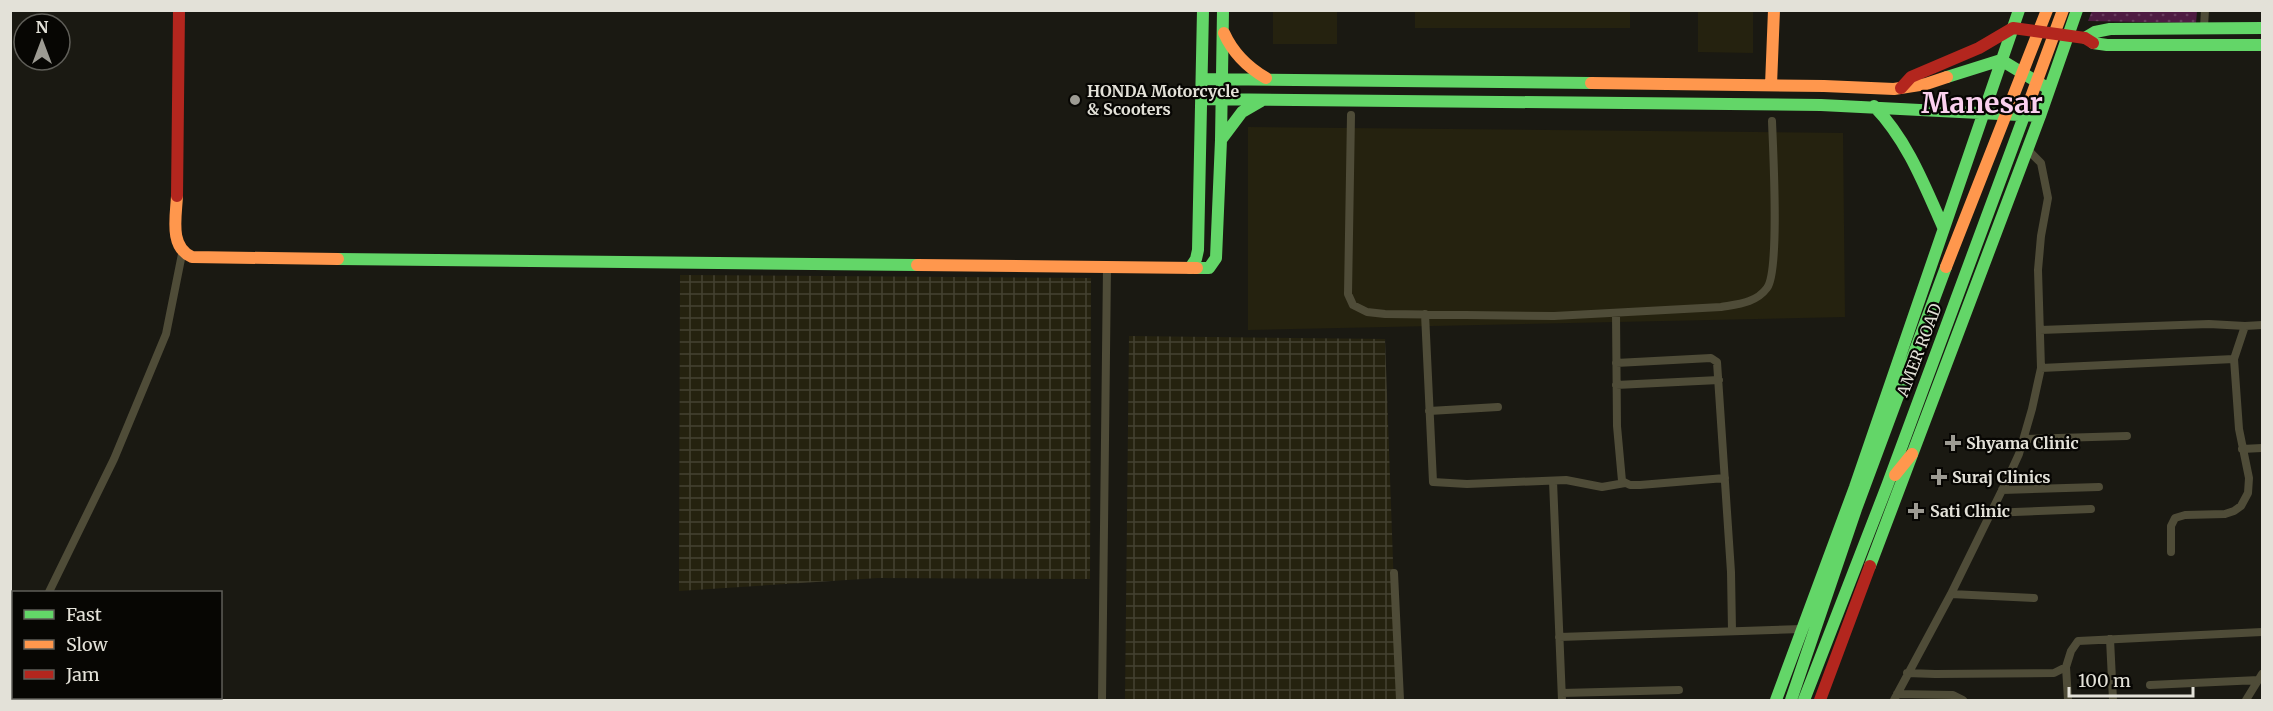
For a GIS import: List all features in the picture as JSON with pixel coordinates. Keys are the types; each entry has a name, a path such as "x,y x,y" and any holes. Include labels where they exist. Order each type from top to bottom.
{"main road":[{"path":"180,10 175,221 178,248 182,254 192,257 1190,268 1209,268 1216,258 1221,140 1222,10"},
{"path":"1190,268 1196,260 1198,250 1203,10"},
{"path":"1771,85 1774,10"},
{"path":"1776,700 1855,487 1982,112 2019,10"},
{"name":"AMER ROAD","path":"1791,700 1856,509 1957,239 2047,10"},
{"name":"AMER ROAD","path":"1804,700 1887,486 2063,10"},
{"path":"1820,700 2040,116 2077,10"},
{"path":"1901,88 1911,77 1978,48 2013,28 2085,38 2092,43 2107,45 2262,45"},
{"path":"2085,38 2095,32 2110,29 2262,28"},
{"path":"1222,29 1228,43 1239,58 1251,69 1269,79"},
{"path":"1202,79 1901,88 1926,84 2001,60 2049,89"},
{"path":"1344,80 1345,100"},
{"path":"1202,99 1874,106 2040,116"},
{"path":"1221,140 1238,115 1252,104 1265,100"},
{"path":"1874,106 1891,125 1906,150 1943,227"},
{"path":"1887,486 1912,454"},
{"path":"1855,487 1856,509"},
{"path":"1836,617 1850,621"}],"street":[{"path":"2204,27 2205,10"},
{"path":"1351,115 1348,294 1353,305 1367,312 1554,316 1616,314 1739,304 1747,303 1760,296 1768,288 1773,277 1772,121"},
{"path":"1962,700 1953,695 1895,697 1951,594 2002,490 2024,439 2041,368 2038,270 2048,198 2041,163 2027,149"},
{"path":"49,591 114,459 166,334 182,254"},
{"path":"1102,700 1107,267"},
{"path":"1425,314 1432,472 1435,484 1576,481 1602,487 1625,483 1640,485 1725,478"},
{"path":"1616,314 1619,465 1622,481 1625,483"},
{"path":"2040,330 2210,324 2262,325"},
{"path":"2170,552 2172,526 2175,518 2185,515 2225,514 2234,511 2241,506 2248,493 2249,478 2238,429 2234,359 2245,326"},
{"path":"1616,363 1711,358 1717,362 1732,631"},
{"path":"2041,368 2234,359"},
{"path":"1616,385 1719,380"},
{"path":"1429,411 1498,407"},
{"path":"2024,439 2127,436"},
{"path":"2242,449 2262,448"},
{"path":"1553,481 1562,697 1651,696 1679,690"},
{"path":"2002,490 2099,487"},
{"path":"1989,513 2091,509"},
{"path":"1394,573 1400,700"},
{"path":"1951,594 2034,598"},
{"path":"1559,637 1802,629"},
{"path":"2068,700 2066,667 2072,647 2078,641 2262,632"},
{"path":"2110,639 2113,700"},
{"path":"1907,673 2054,672 2066,667"},
{"path":"2151,686 2260,680"},
{"path":"2246,700 2260,680"}],"shaded area":[{"path":"1273,11 1337,11 1337,44 1273,44"},
{"path":"1415,11 1630,11 1630,28 1415,28"},
{"path":"1698,11 1753,11 1753,53 1698,52"},
{"path":"2092,11 2197,11 2196,23 2088,21"},
{"path":"1248,127 1843,133 1845,317 1248,330"},
{"path":"680,275 1091,278 1090,579 878,578 679,591"},
{"path":"1129,336 1385,339 1398,700 1125,700"}],"traffic: fast":[{"path":"1190,268 1196,259 1198,250 1203,10"},
{"path":"1197,268 1209,268 1216,258 1223,10"},
{"path":"1776,700 1855,487 2019,10"},
{"path":"1870,566 2040,116 2077,10"},
{"path":"2085,38 2095,32 2110,29 2262,28"},
{"path":"2093,43 2107,45 2262,45"},
{"path":"1947,77 2001,60 2049,89"},
{"path":"1202,79 1591,83"},
{"path":"1202,99 1821,105 2040,116"},
{"path":"1221,140 1242,112 1261,101"},
{"path":"1874,106 1886,119 1905,148 1922,179 1943,227"},
{"path":"1804,700 1887,486 2027,108"},
{"path":"338,259 917,265"},
{"path":"1791,700 1856,509 1946,267"}],"traffic: slow":[{"path":"1771,85 1774,10"},
{"path":"1946,267 2047,10"},
{"path":"2027,108 2063,10"},
{"path":"1224,33 1241,59 1266,78"},
{"path":"1591,83 1894,89 1926,84 1947,77"},
{"path":"177,196 175,222 177,239 180,246 192,257 338,259"},
{"path":"917,265 1197,268"},
{"path":"1895,475 1912,454"}],"traffic: jam":[{"path":"177,196 179,10"},
{"path":"1901,88 1911,77 1979,48 2013,28 2085,38 2093,43"},
{"path":"1820,700 1870,566"},
{"path":"172,699 177,700"}],"place":[{"name":"HONDA Motorcycle & Scooters","path":"1075,100"},
{"name":"Shyama Clinic","path":"1953,443"},
{"name":"Suraj Clinics","path":"1939,477"},
{"name":"Sati Clinic","path":"1916,511"}],"district":[{"name":"Manesar","path":"1982,103"}]}
